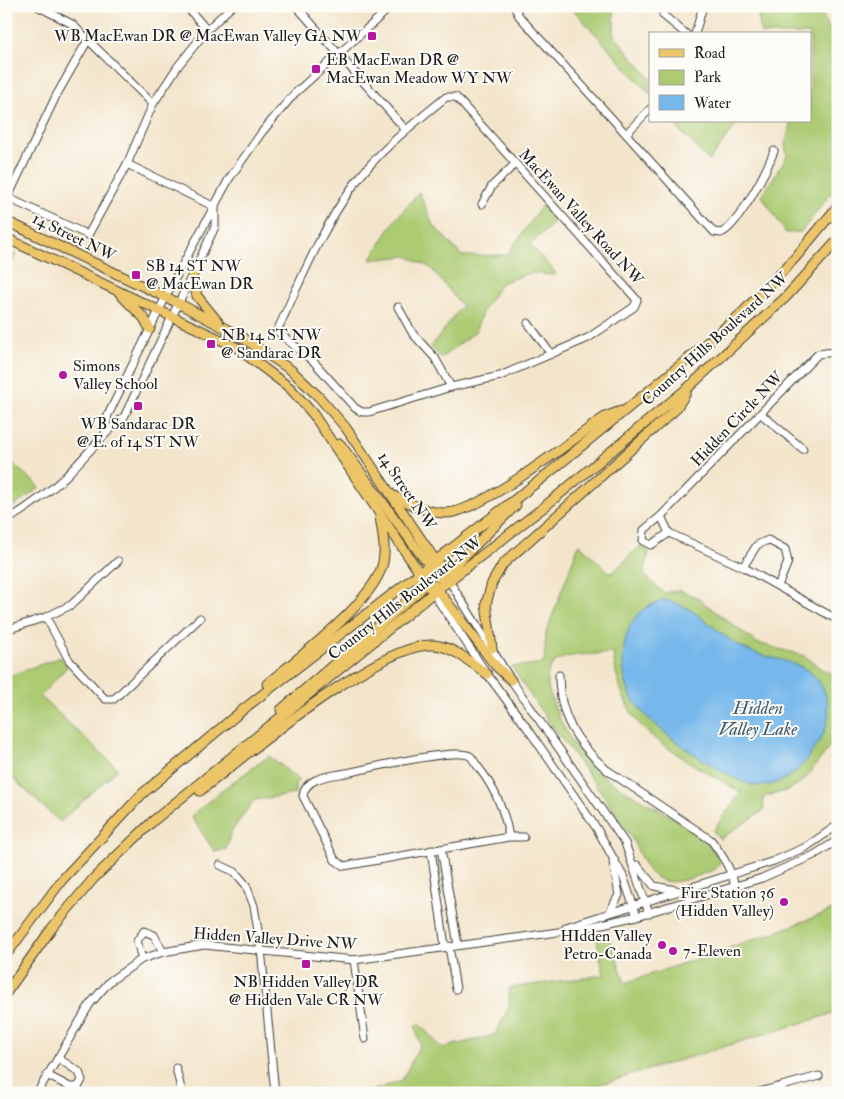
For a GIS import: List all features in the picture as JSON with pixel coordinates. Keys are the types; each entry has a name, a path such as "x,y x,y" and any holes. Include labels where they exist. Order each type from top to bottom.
{"main road":[{"name":"Country Hills Boulevard NW","path":"6,955 56,886 114,822 168,771 245,708 419,574 434,566 629,408 741,314 795,258 838,206"},
{"name":"14 Street NW","path":"6,221 166,296 243,338 290,370 319,397 346,428 392,495 434,566 446,578"},
{"name":"14 Street NW","path":"6,238 172,316 243,352 290,388 313,414 419,574 435,590"},
{"name":"Country Hills Boulevard NW","path":"6,993 52,928 94,878 153,822 435,590 446,578 537,513 690,386 786,297 838,240"},
{"path":"192,274 196,296 221,326"},
{"path":"117,291 144,318 150,329"},
{"path":"492,648 486,604 496,574 526,542 675,410 690,386"},
{"path":"392,495 422,510 434,512 448,513 471,506 507,485 605,417 629,408"},
{"path":"153,822 190,784 297,696 420,590 434,566 348,453 313,414"},
{"path":"446,578 540,480"},
{"path":"245,708 256,694 311,647 369,590 383,564 384,545 380,513"},
{"path":"435,590 495,666 511,680"},
{"path":"153,822 197,793 298,716 381,660 412,648 440,646 453,651 487,674"}],"street":[{"path":"37,6 72,24 89,38 119,72 153,104"},
{"path":"186,6 207,30"},
{"path":"89,38 56,96 7,197 88,235 127,164 153,104 178,66 207,30 232,6"},
{"path":"296,6 406,130"},
{"path":"105,433 108,415 159,310 229,179 262,132 294,94 340,55 392,6"},
{"path":"514,6 519,16 714,232 721,233 732,225 767,170 774,150"},
{"path":"696,32 703,6"},
{"path":"663,15 684,32"},
{"name":"MacEwan Valley Road NW","path":"446,96 456,97 514,165 637,300 634,307 588,338 500,376 452,387 369,412 362,412 355,408 314,362 277,331 337,209 354,184 406,130 446,96"},
{"path":"626,134 649,110"},
{"path":"127,164 215,207"},
{"path":"482,204 492,186 514,165"},
{"path":"6,521 26,509 64,478 105,433 124,417 215,226 215,207"},
{"path":"398,306 413,334 435,358 452,387"},
{"path":"528,323 551,354"},
{"name":"Hidden Circle NW","path":"669,533 651,545 643,541 644,530 661,516 818,354 834,352 838,354"},
{"path":"760,414 803,449"},
{"path":"661,516 669,533 744,568 838,620"},
{"path":"744,568 756,545 768,540 785,549 788,562 778,586"},
{"path":"6,630 46,617 71,606 118,561"},
{"name":"14 Street NW","path":"446,578 511,680 612,822 631,856 649,912"},
{"name":"14 Street NW","path":"435,590 487,674 528,729 610,849 638,916"},
{"path":"46,617 61,648 80,674 105,698 114,699 200,618"},
{"path":"559,675 559,695 566,720 593,757 608,770 710,840 723,856 732,873 735,886"},
{"path":"509,837 506,816 491,784 470,756 459,753 396,762 340,774 309,782 304,789 303,796 335,860 344,866 509,837 524,837"},
{"name":"Hidden Valley Drive NW","path":"549,933 774,861 806,847 838,825"},
{"name":"Hidden Valley Drive NW","path":"37,1093 90,1004 110,981 142,959 163,952 204,945 261,949 354,960 580,929 638,916 777,872 814,855 838,840"},
{"path":"441,849 458,945"},
{"path":"609,914 619,895 610,849"},
{"path":"431,850 456,989"},
{"path":"631,856 642,875 654,886 681,890"},
{"path":"220,865 235,872 246,885 254,906 261,949 275,1093"},
{"path":"142,959 137,941 144,931 154,935 163,952"},
{"path":"354,960 365,1039"},
{"path":"47,1075 70,1087 78,1087 82,1080 79,1072 58,1058"},
{"path":"176,1068 182,1093"},
{"path":"756,1093 819,1076"}],"green space":[{"path":"570,6 614,6 614,35 649,77 649,93"},
{"path":"757,6 821,6 822,14 838,45 838,184 801,232 786,233 762,196 787,156 785,145 791,122 812,122 812,32 761,32"},
{"path":"672,122 738,122 709,161"},
{"path":"419,192 433,225 462,256 507,255 543,204 559,218 530,245 555,272 555,275 530,273 501,283 483,310 475,332 441,358 431,347 462,306 431,268 407,256 370,260 395,220"},
{"path":"6,250 16,255 6,273"},
{"path":"6,458 40,487 6,512"},
{"path":"579,544 611,574 640,546 649,551 644,575 664,593 679,590 696,597 757,643 805,656 823,670 836,675 838,669 838,732 829,748 803,781 789,790 763,797 764,810 720,839 713,831 741,792 685,760 645,730 637,721 624,697 618,680 613,653 563,658 554,663 549,670 547,681 559,717 569,737 589,764 610,781 664,812 698,836 711,848 720,862 716,869 694,877 671,882 664,881 652,874 617,815 512,667 544,663 546,633"},
{"path":"61,657 67,667 40,696 118,769 60,822 6,772 6,677"},
{"path":"269,756 299,780 295,784 295,794 254,800 231,832 226,849 215,852 191,816 226,787"},
{"path":"838,908 838,1012 572,1093 366,1093 402,1080 420,1045 415,1025 419,1024 442,1048 495,1035 509,1007 509,988 604,975 596,935 608,933 625,983 773,933"},
{"path":"322,1090 362,1093 284,1091"}],"water":[{"name":"Hidden Valley Lake","path":"663,600 674,602 693,611 727,638 749,651 802,667 813,674 821,685 828,705 827,725 812,753 786,779 764,786 749,784 736,779 702,760 667,734 640,709 632,698 623,667 627,633 639,612"}],"place":[{"name":"WB MacEwan DR @ MacEwan Valley GA NW","path":"372,36"},
{"name":"EB MacEwan DR @ MacEwan Meadow WY NW","path":"316,69"},
{"name":"SB 14 ST NW @ MacEwan DR","path":"136,275"},
{"name":"NB 14 ST NW @ Sandarac DR","path":"211,344"},
{"name":"Simons Valley School","path":"63,375"},
{"name":"WB Sandarac DR @ E. of 14 ST NW","path":"138,406"},
{"name":"Fire Station 36 (Hidden Valley)","path":"784,902"},
{"name":"HIdden Valley Petro-Canada","path":"662,945"},
{"name":"7-Eleven","path":"673,951"},
{"name":"NB Hidden Valley DR @ Hidden Vale CR NW","path":"306,964"}]}
